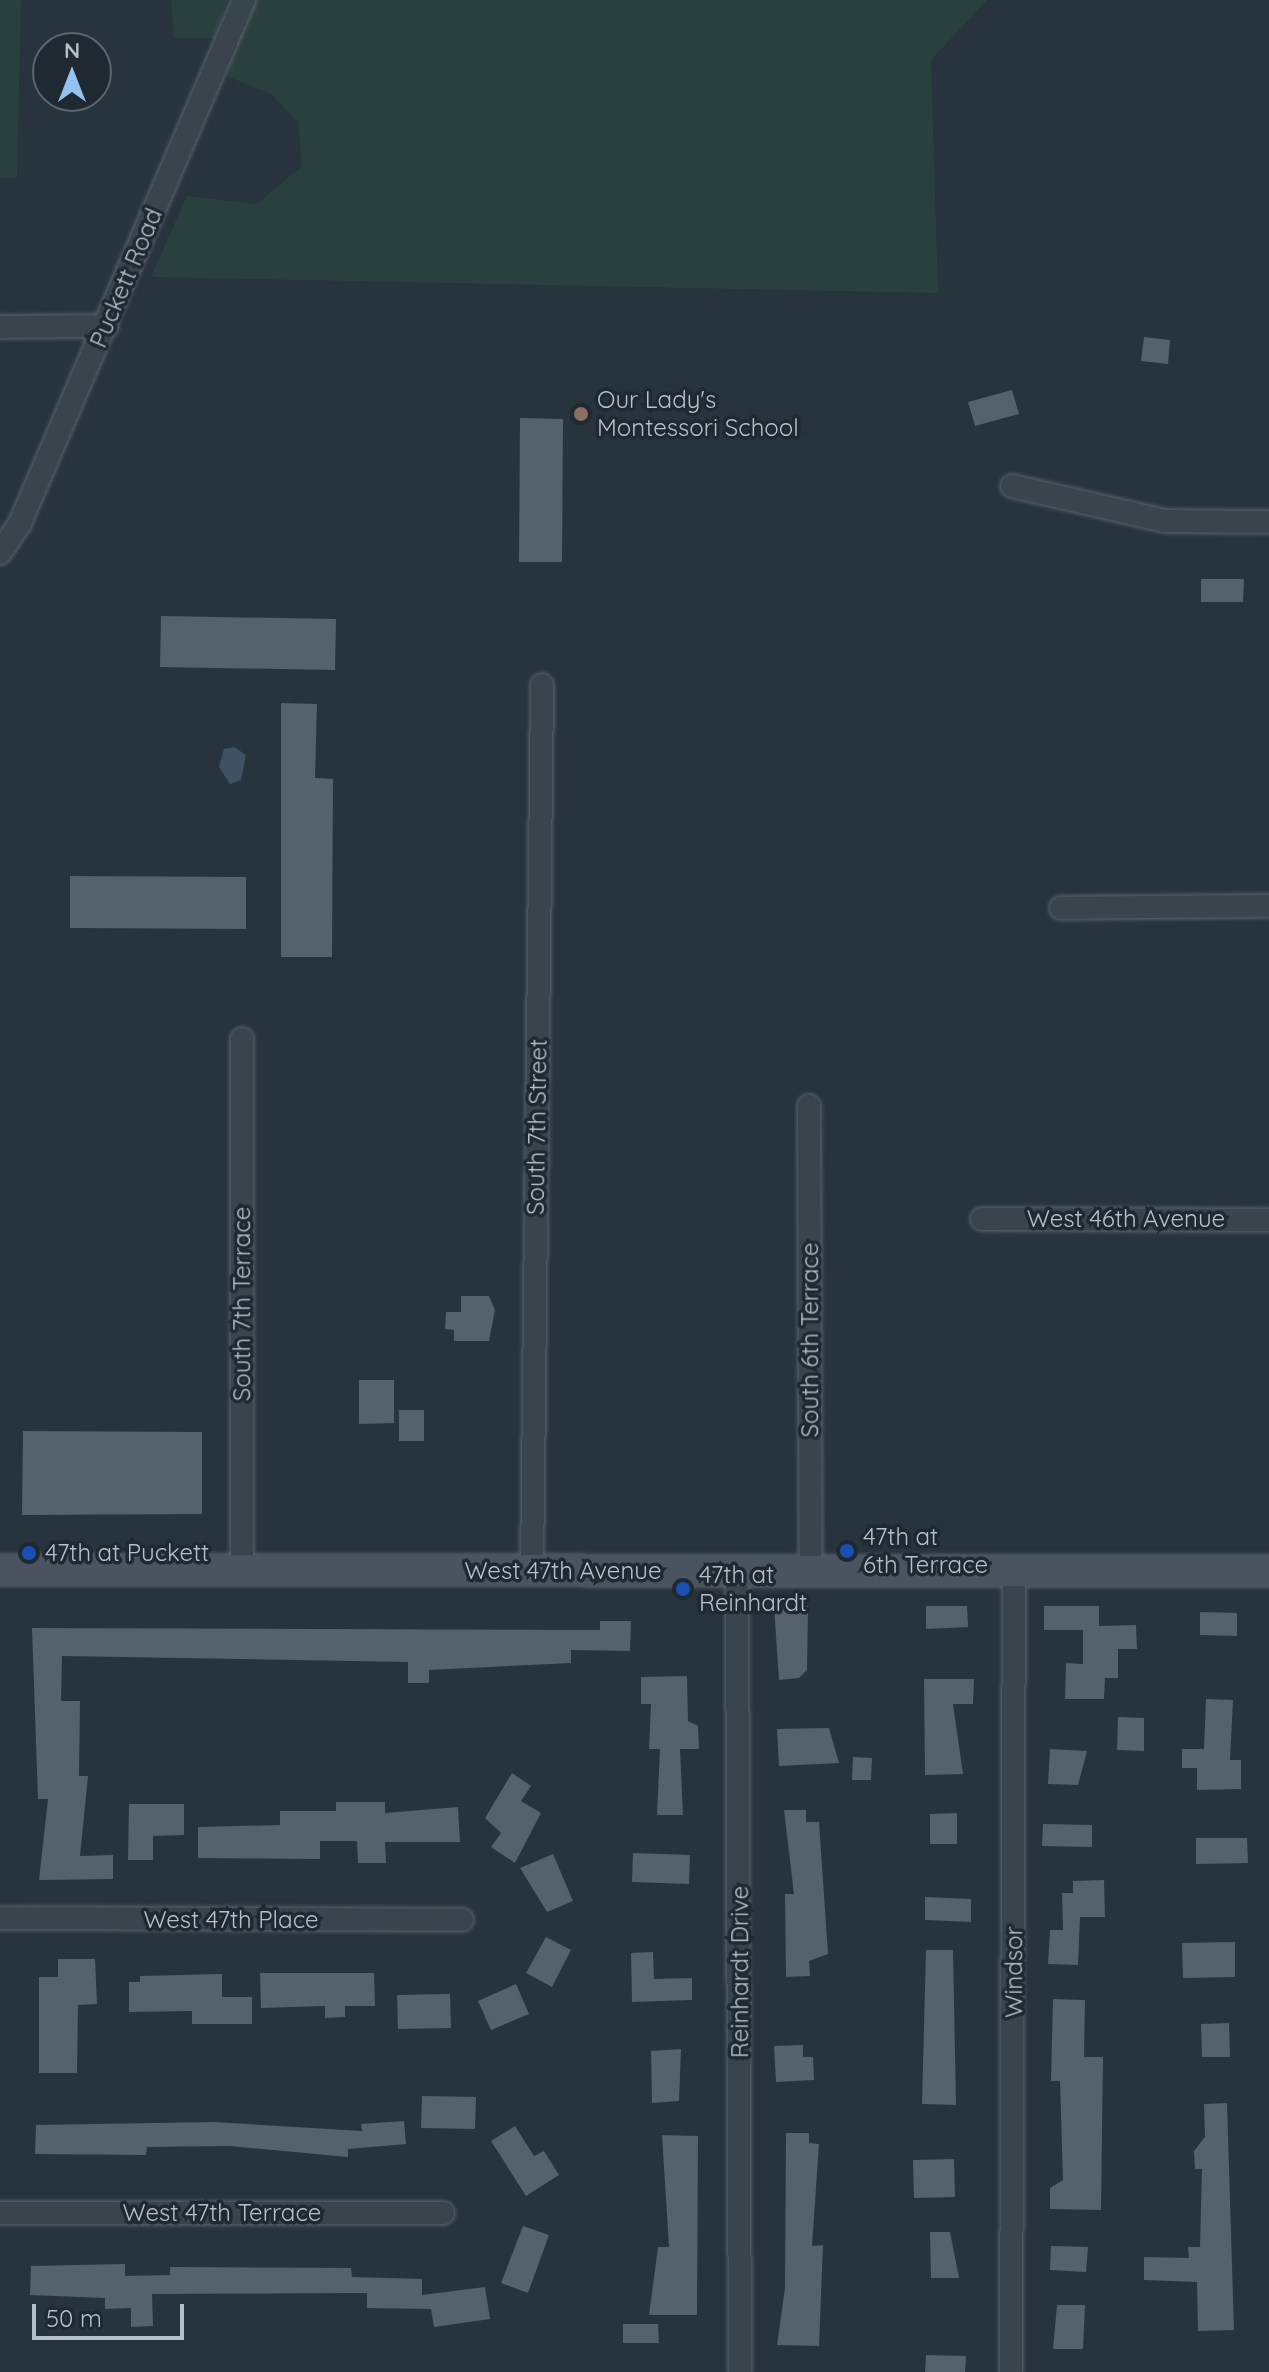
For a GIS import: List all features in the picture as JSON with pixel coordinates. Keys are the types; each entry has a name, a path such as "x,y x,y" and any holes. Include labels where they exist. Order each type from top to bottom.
{"street":[{"name":"Puckett Road","path":"0,553 20,523 107,326 244,0"},
{"path":"0,327 107,326"},
{"path":"1012,486 1165,521 1269,522"},
{"name":"South 7th Street","path":"532,1570 542,685"},
{"path":"1061,908 1269,906"},
{"name":"South 7th Terrace","path":"242,1039 242,1570"},
{"name":"South 6th Terrace","path":"809,1106 811,1573"},
{"name":"West 46th Avenue","path":"982,1219 1269,1220"},
{"name":"West 47th Avenue","path":"0,1570 1269,1571"},
{"name":"Reinhardt Drive","path":"737,1572 740,2372"},
{"name":"Windsor","path":"1011,2372 1014,1572"},
{"name":"West 47th Place","path":"0,1918 462,1920"},
{"name":"West 47th Terrace","path":"0,2213 443,2213"}],"green space":[{"path":"0,0 21,0 17,178 0,178"},
{"path":"171,0 227,0 215,38 174,38"},
{"path":"252,0 987,0 931,60 938,293 151,277 187,196 257,204 302,166 298,122 271,94 226,76"}],"water":[{"path":"234,747 246,755 241,780 230,784 219,767 224,749"}],"building":[{"path":"1144,337 1170,340 1168,364 1141,361"},
{"path":"1012,390 1019,414 975,426 968,402"},
{"path":"520,418 563,419 562,562 519,562"},
{"path":"1201,579 1244,579 1243,602 1201,602"},
{"path":"161,616 336,619 335,670 160,667"},
{"path":"281,703 317,704 315,778 333,779 332,957 281,957"},
{"path":"70,876 246,877 246,929 70,928"},
{"path":"461,1296 489,1296 495,1310 489,1341 454,1341 454,1330 445,1329 446,1312 461,1312"},
{"path":"359,1380 394,1380 394,1423 359,1424"},
{"path":"399,1410 424,1410 424,1441 399,1441"},
{"path":"23,1431 202,1432 202,1514 22,1515"},
{"path":"774,1606 808,1606 807,1670 799,1678 779,1680"},
{"path":"926,1606 967,1606 968,1627 926,1629"},
{"path":"1044,1606 1099,1606 1099,1626 1136,1625 1137,1649 1118,1649 1118,1678 1105,1678 1104,1699 1065,1699 1066,1663 1083,1664 1083,1630 1044,1630"},
{"path":"1200,1612 1237,1613 1237,1636 1200,1635"},
{"path":"600,1621 631,1621 630,1651 571,1650 571,1663 429,1670 429,1683 408,1683 408,1662 62,1656 61,1701 80,1701 79,1776 88,1776 80,1856 113,1855 113,1879 39,1880 48,1799 38,1799 32,1628 600,1630"},
{"path":"687,1676 688,1721 698,1726 699,1749 680,1749 683,1815 657,1815 660,1749 649,1749 651,1704 641,1704 641,1677"},
{"path":"924,1679 974,1679 973,1704 953,1704 963,1774 925,1775"},
{"path":"1206,1699 1233,1700 1230,1760 1241,1760 1241,1789 1197,1790 1197,1768 1182,1768 1182,1749 1204,1749"},
{"path":"1118,1717 1144,1718 1144,1751 1117,1750"},
{"path":"829,1728 839,1763 779,1766 777,1729"},
{"path":"1050,1749 1087,1751 1078,1785 1048,1784"},
{"path":"853,1757 872,1758 871,1780 852,1780"},
{"path":"512,1773 531,1786 521,1801 541,1813 515,1863 491,1847 501,1833 485,1818"},
{"path":"336,1802 385,1802 385,1813 458,1807 460,1842 385,1842 386,1863 358,1863 357,1841 320,1841 320,1859 198,1858 198,1827 280,1825 280,1811 336,1811"},
{"path":"129,1804 184,1804 184,1835 153,1836 153,1860 128,1860"},
{"path":"784,1810 806,1810 806,1822 819,1822 828,1954 809,1961 810,1976 786,1977 785,1894 794,1894"},
{"path":"957,1813 957,1844 930,1844 930,1814"},
{"path":"1043,1824 1092,1825 1092,1847 1042,1846"},
{"path":"1196,1838 1247,1838 1248,1863 1196,1864"},
{"path":"633,1853 690,1855 689,1884 632,1882"},
{"path":"553,1854 573,1901 547,1912 520,1868"},
{"path":"1104,1880 1105,1917 1080,1917 1078,1965 1048,1964 1050,1930 1063,1930 1062,1893 1073,1893 1073,1881"},
{"path":"925,1897 971,1899 971,1922 925,1920"},
{"path":"546,1937 571,1950 552,1987 526,1973"},
{"path":"1235,1942 1235,1977 1183,1978 1182,1943"},
{"path":"926,1950 953,1950 956,2105 922,2104"},
{"path":"653,1952 654,1979 692,1978 692,2000 632,2002 631,1953"},
{"path":"58,1959 95,1959 97,2004 78,2005 77,2073 39,2073 39,1977 58,1977"},
{"path":"260,1973 374,1973 375,2006 345,2006 345,2017 325,2018 325,2006 261,2008"},
{"path":"222,1974 222,1997 252,1997 252,2024 192,2024 192,2011 129,2012 129,1982 140,1982 140,1976"},
{"path":"516,1984 529,2014 491,2030 478,2001"},
{"path":"450,1994 451,2028 398,2029 397,1995"},
{"path":"1053,1999 1085,2000 1084,2057 1103,2057 1101,2210 1050,2209 1050,2188 1063,2180 1060,2081 1051,2081"},
{"path":"1229,2023 1230,2057 1202,2057 1201,2024"},
{"path":"803,2045 803,2057 813,2057 814,2080 776,2082 774,2046"},
{"path":"681,2049 679,2101 652,2103 651,2051"},
{"path":"422,2096 476,2097 475,2129 421,2128"},
{"path":"1227,2103 1234,2330 1198,2331 1197,2282 1144,2280 1144,2257 1189,2258 1188,2247 1200,2247 1202,2169 1195,2169 1194,2151 1205,2137 1204,2104"},
{"path":"404,2121 406,2144 348,2149 348,2157 229,2146 147,2147 146,2155 35,2154 36,2125 214,2122 362,2131 361,2124"},
{"path":"515,2126 534,2156 544,2151 559,2175 526,2196 491,2141"},
{"path":"786,2133 809,2133 809,2143 819,2144 812,2246 823,2245 819,2346 777,2345 785,2288"},
{"path":"662,2135 698,2136 697,2315 649,2315 658,2247 669,2247"},
{"path":"954,2159 955,2197 914,2198 913,2160"},
{"path":"523,2226 549,2235 528,2293 501,2283"},
{"path":"930,2232 950,2232 959,2278 931,2278"},
{"path":"1051,2246 1088,2247 1086,2272 1050,2270"},
{"path":"125,2264 125,2276 170,2275 170,2267 351,2268 352,2277 422,2279 422,2295 485,2287 490,2319 434,2327 431,2309 367,2308 367,2293 152,2294 153,2326 131,2327 131,2308 105,2309 105,2298 30,2295 31,2266"},
{"path":"1057,2305 1085,2305 1083,2349 1053,2349"},
{"path":"623,2324 658,2324 659,2343 623,2343"},
{"path":"926,2355 966,2356 965,2372 925,2372"}],"place":[{"name":"Our Lady's Montessori School","path":"581,414"},
{"name":"47th at 6th Terrace","path":"847,1551"},
{"name":"47th at Puckett","path":"29,1553"},
{"name":"47th at Reinhardt","path":"683,1589"}]}
